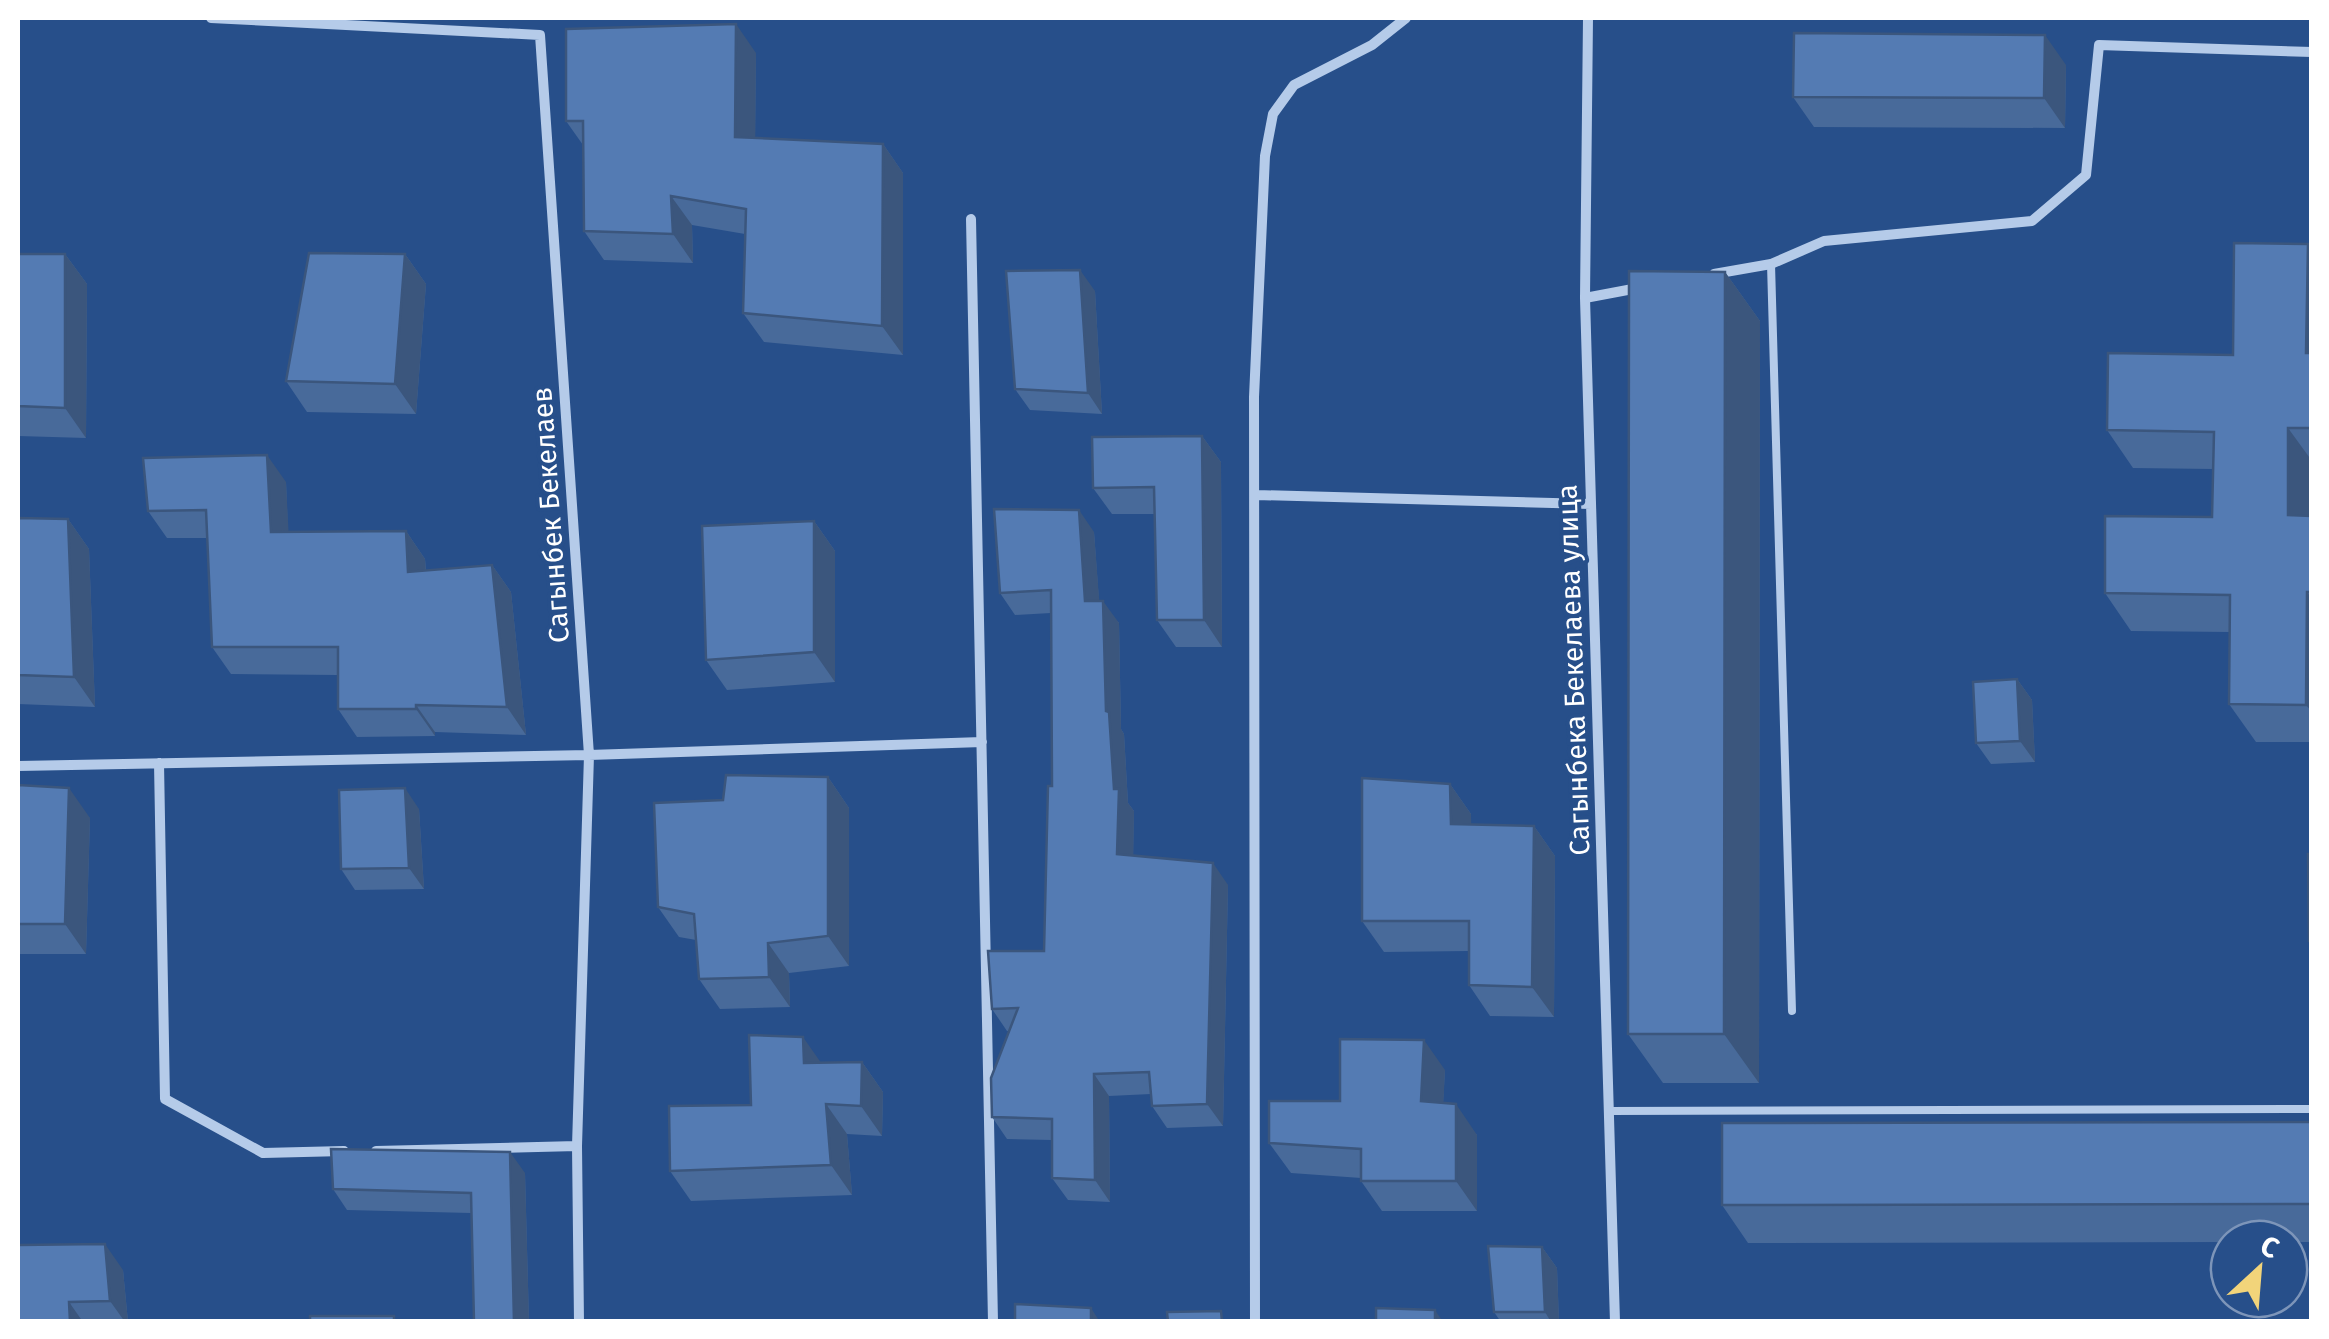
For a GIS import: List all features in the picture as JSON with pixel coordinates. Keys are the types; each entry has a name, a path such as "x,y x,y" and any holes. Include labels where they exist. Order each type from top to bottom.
{"street":[{"name":"Сагынбек Бекелаев","path":"212,18 540,35 589,754 577,1146 580,1322"},
{"path":"1255,1322 1254,397 1265,156 1273,114 1294,85 1372,45 1406,18"},
{"name":"Сагынбека Бекелаева улица","path":"1588,18 1585,298 1615,1322"},
{"path":"1696,278 1771,264 1824,242 2032,221 2086,175 2098,45 2312,52"},
{"path":"971,219 993,1322"},
{"path":"1585,298 1660,284"},
{"path":"1257,496 1591,504"},
{"path":"18,766 982,742"},
{"path":"159,763 165,1099 263,1154 577,1146"}],"lane":[{"path":"1771,264 1792,1010"},
{"path":"1609,1111 2312,1109"}],"building":[{"path":"736,24 735,137 883,144 882,326 743,313 746,209 671,196 673,234 584,231 583,121 566,121 566,29"},
{"path":"1794,33 2045,35 2044,98 1793,97"},
{"path":"2234,243 2308,244 2306,353 2312,353 2312,428 2288,428 2288,515 2312,516 2306,705 2229,704 2230,595 2105,593 2105,516 2212,517 2214,432 2107,430 2108,353 2233,355"},
{"path":"309,253 405,254 395,384 286,381"},
{"path":"18,254 65,254 65,408 18,406"},
{"path":"1080,270 1088,393 1015,389 1006,271"},
{"path":"1629,271 1725,272 1724,1034 1628,1034"},
{"path":"1202,436 1204,620 1157,620 1154,487 1093,488 1092,437"},
{"path":"267,455 271,532 406,531 408,572 492,565 507,707 416,705 416,709 338,709 338,647 212,647 206,510 148,511 143,458"},
{"path":"994,509 1079,510 1085,601 1103,601 1106,711 1114,789 1119,789 1117,854 1213,863 1207,1104 1152,1106 1149,1072 1094,1074 1095,1180 1052,1178 1052,1119 992,1117 991,1078 1018,1008 992,1009 988,951 1044,951 1048,786 1052,786 1051,590 1000,593"},
{"path":"18,518 68,519 74,677 18,675"},
{"path":"814,521 814,652 706,660 702,526"},
{"path":"2017,679 2020,741 1976,743 1973,682"},
{"path":"726,775 828,777 828,936 768,943 769,977 699,979 694,914 658,907 654,803 723,800"},
{"path":"1362,778 1450,784 1451,824 1534,826 1532,987 1469,985 1469,921 1362,921"},
{"path":"18,785 69,788 65,924 18,924"},
{"path":"405,788 409,868 341,869 339,790"},
{"path":"2308,854 2312,854 2312,941 2309,941"},
{"path":"749,1035 803,1037 804,1063 862,1062 861,1106 826,1104 831,1165 670,1171 669,1106 751,1105"},
{"path":"1340,1039 1424,1040 1421,1101 1456,1104 1456,1181 1361,1181 1361,1149 1269,1143 1269,1101 1340,1101"},
{"path":"2312,1122 2312,1204 1722,1205 1722,1123"},
{"path":"331,1149 510,1152 514,1322 474,1322 471,1193 333,1189"},
{"path":"105,1244 110,1301 69,1302 70,1322 18,1322 18,1245"},
{"path":"1488,1246 1542,1247 1545,1312 1494,1312"},
{"path":"1015,1304 1091,1308 1091,1322 1015,1322"},
{"path":"1376,1308 1435,1310 1435,1322 1376,1322"},
{"path":"1221,1311 1222,1322 1168,1322 1167,1312"},
{"path":"310,1316 394,1316 394,1322 310,1322"}]}
